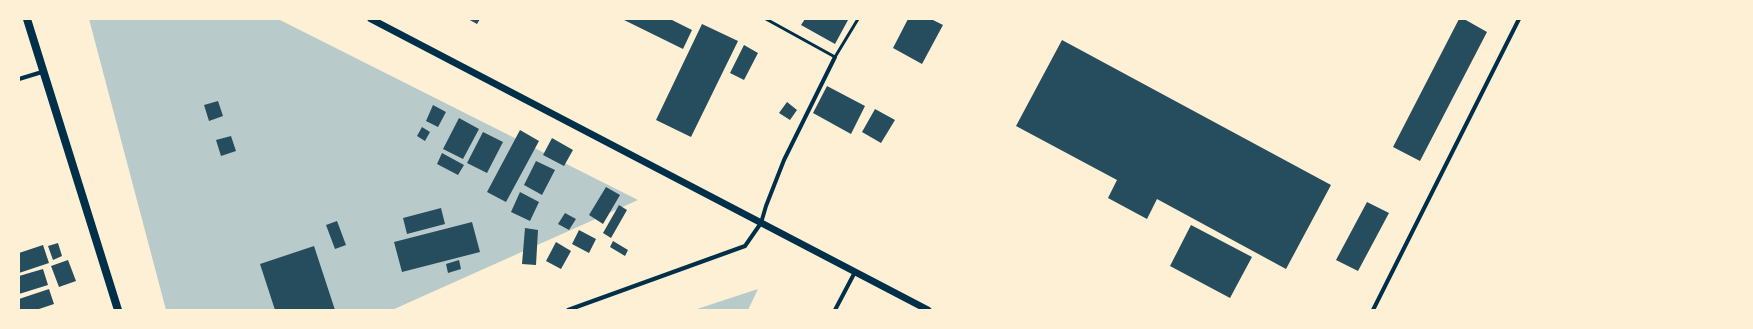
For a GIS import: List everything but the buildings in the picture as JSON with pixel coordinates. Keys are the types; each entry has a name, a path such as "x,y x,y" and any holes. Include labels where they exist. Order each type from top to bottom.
{"main road":[{"path":"27,19 42,72 118,310"}],"street":[{"path":"370,19 928,310"},
{"path":"1373,310 1519,19"},
{"path":"568,310 745,246 761,223 784,160 835,57"},
{"path":"19,79 42,72"},
{"path":"835,310 855,272"}],"lane":[{"path":"766,19 835,57 858,19"}],"shaded area":[{"path":"89,19 278,19 638,200 392,310 166,310"},
{"path":"758,289 748,310 694,310"}]}
